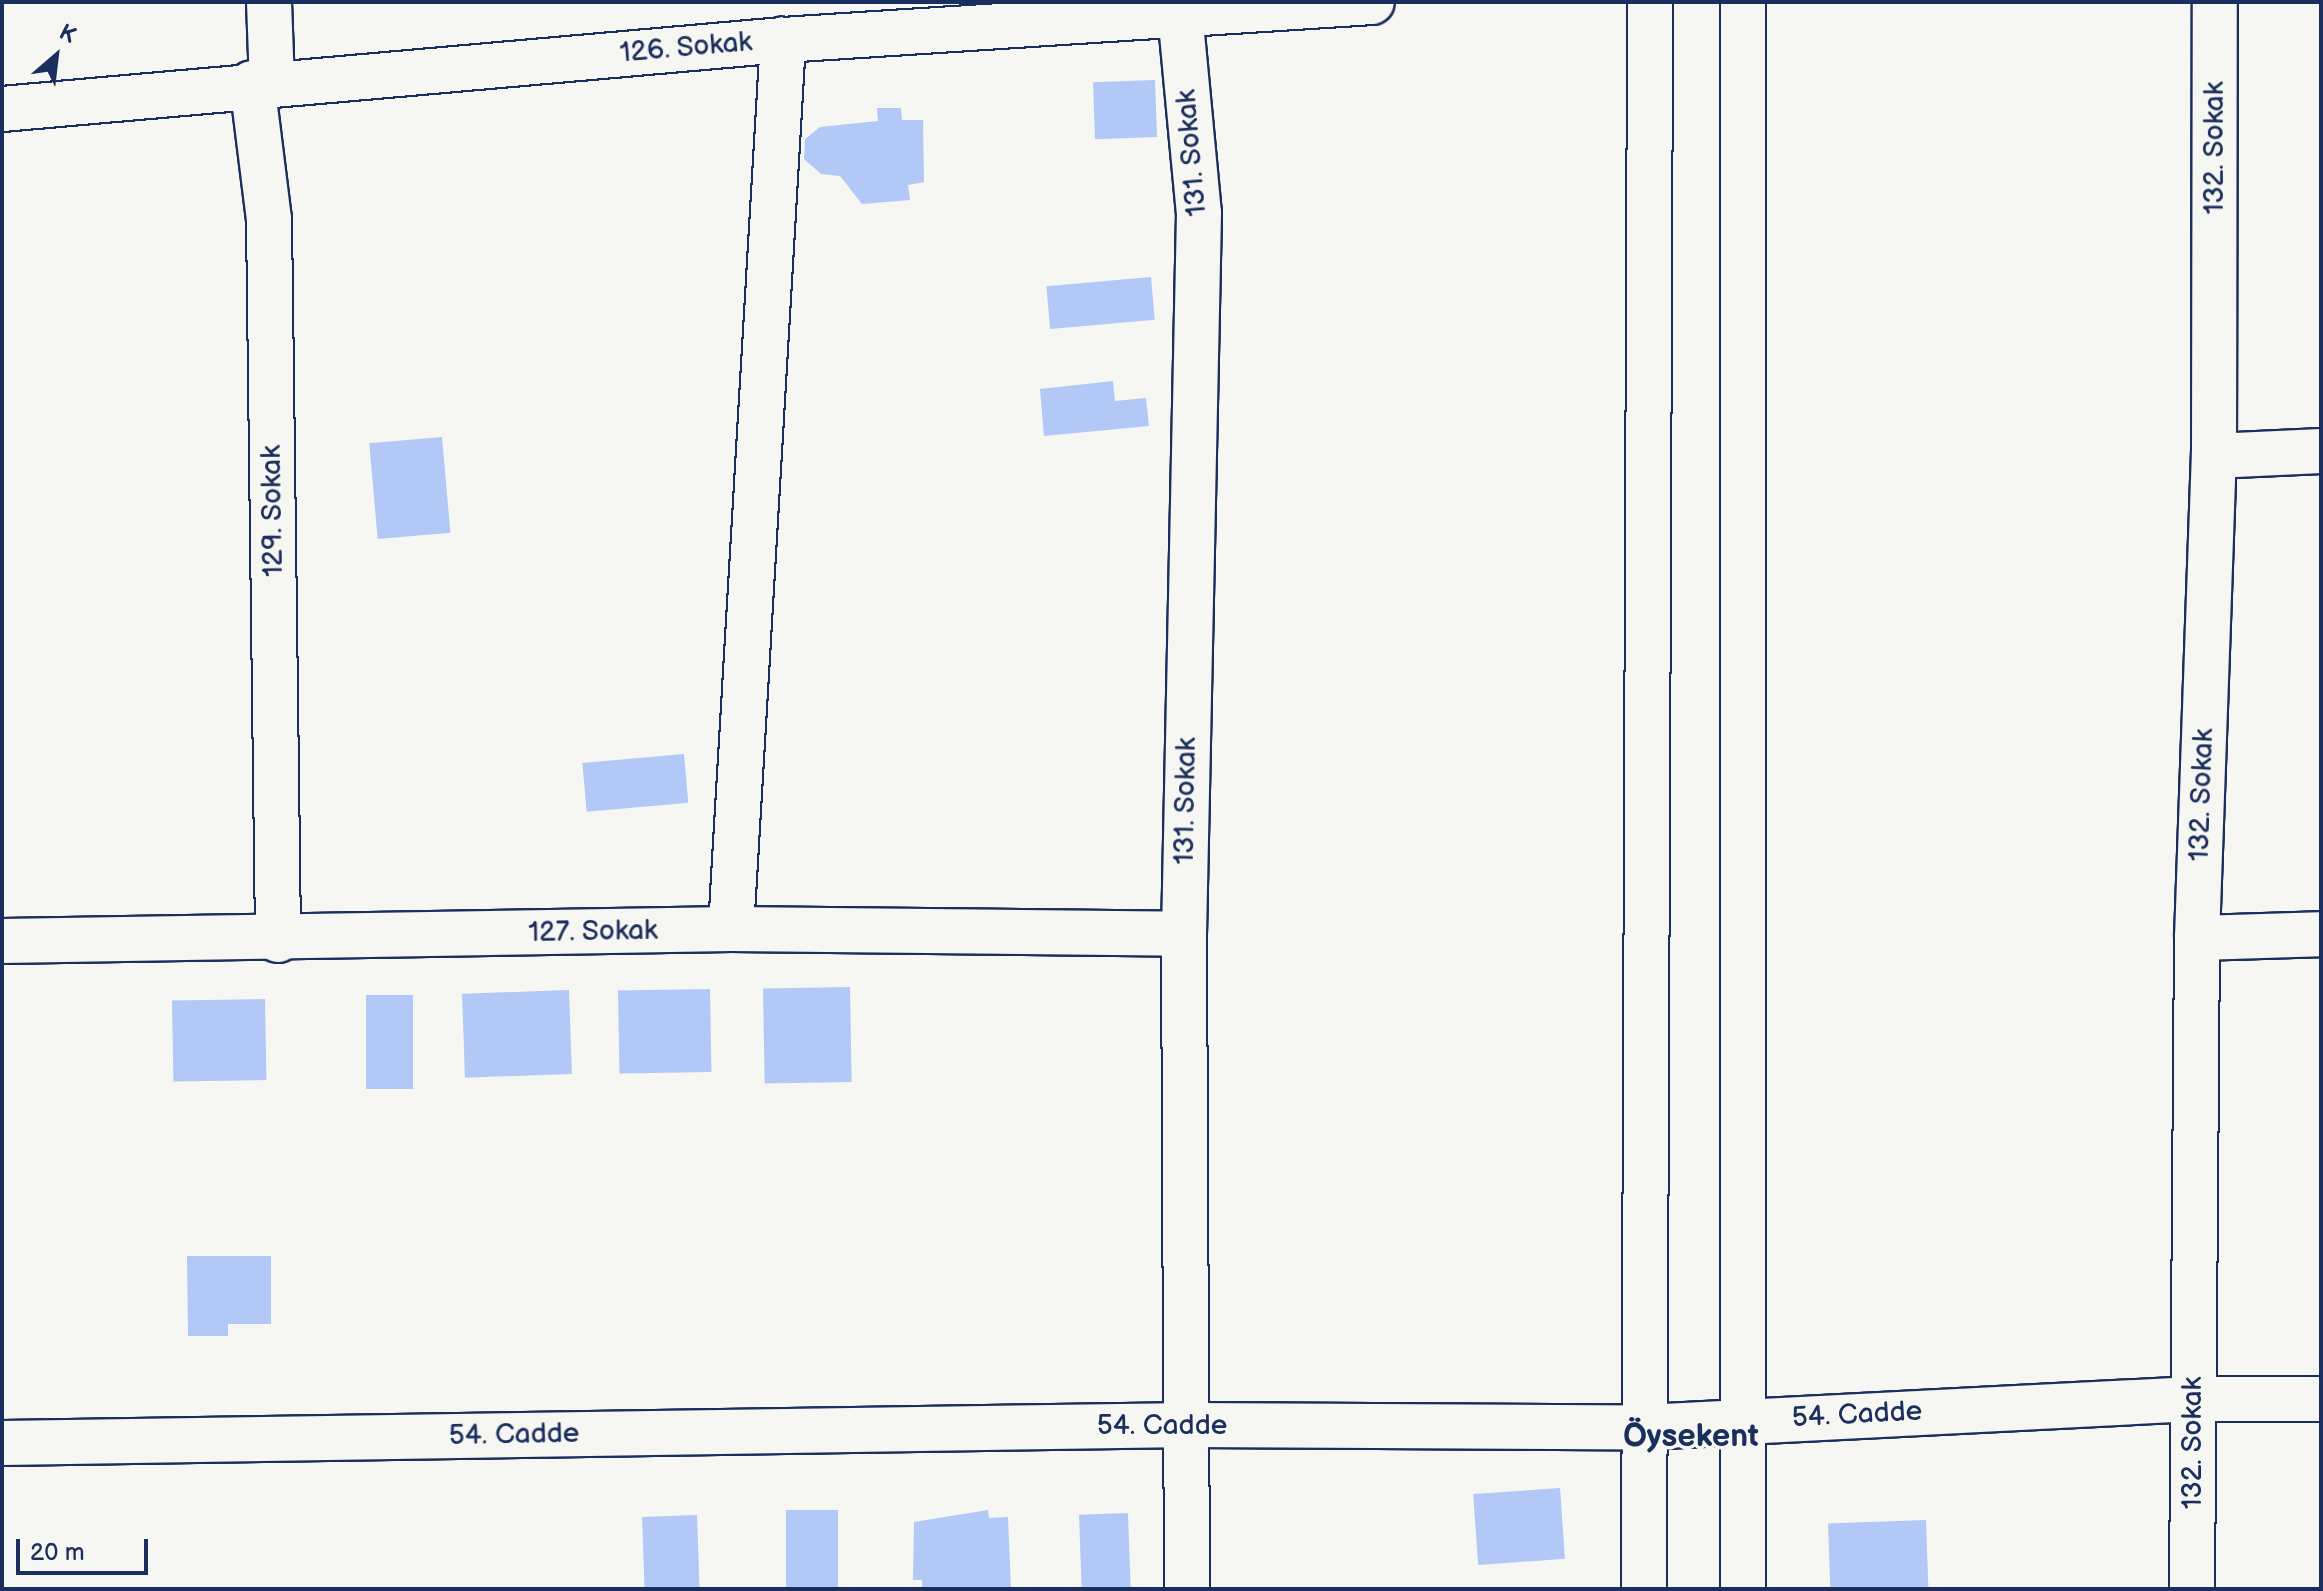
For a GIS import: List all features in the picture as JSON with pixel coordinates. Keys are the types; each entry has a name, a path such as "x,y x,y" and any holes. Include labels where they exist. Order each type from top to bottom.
{"street":[{"name":"129. Sokak","path":"269,2 262,82 269,219 278,940"},
{"name":"126. Sokak","path":"2,109 262,82 783,40 1372,2"},
{"path":"1644,1589 1650,2"},
{"path":"1743,2 1743,1589"},
{"name":"132. Sokak","path":"2192,1589 2197,938 2214,456 2215,2"},
{"name":"131. Sokak","path":"1180,13 1199,213 1184,934 1191,1425 1187,1589"},
{"path":"731,929 783,40"},
{"path":"2214,456 2321,451"},
{"name":"127. Sokak","path":"2,941 278,940 731,929 1184,934"},
{"path":"2197,938 2321,934"},
{"name":"54. Cadde","path":"2,1443 1191,1425 1645,1427 2193,1399 2321,1399"}],"building":[{"path":"1155,80 1157,137 1095,139 1093,82"},
{"path":"877,108 901,108 902,120 923,120 924,182 908,185 910,200 862,204 840,176 821,174 804,159 805,139 820,127 878,121"},
{"path":"1151,277 1155,320 1050,329 1046,286"},
{"path":"1113,381 1115,401 1146,398 1149,426 1044,436 1040,389"},
{"path":"442,437 450,533 378,539 369,443"},
{"path":"684,754 688,803 587,812 582,763"},
{"path":"850,987 852,1082 765,1084 763,989"},
{"path":"710,989 711,1072 619,1074 618,991"},
{"path":"569,990 572,1074 465,1078 462,994"},
{"path":"366,995 413,995 413,1089 366,1089"},
{"path":"265,999 266,1080 173,1082 172,1001"},
{"path":"187,1256 271,1256 271,1324 228,1324 228,1336 188,1336"},
{"path":"1560,1488 1565,1559 1478,1565 1473,1494"},
{"path":"786,1510 838,1510 838,1589 786,1589"},
{"path":"988,1510 989,1518 1008,1517 1011,1589 922,1589 922,1580 913,1580 914,1522"},
{"path":"1128,1513 1131,1589 1082,1589 1079,1515"},
{"path":"697,1515 700,1589 645,1589 642,1517"},
{"path":"1926,1520 1928,1589 1830,1589 1828,1523"}],"district":[{"name":"Öysekent","path":"1691,1437"}]}
